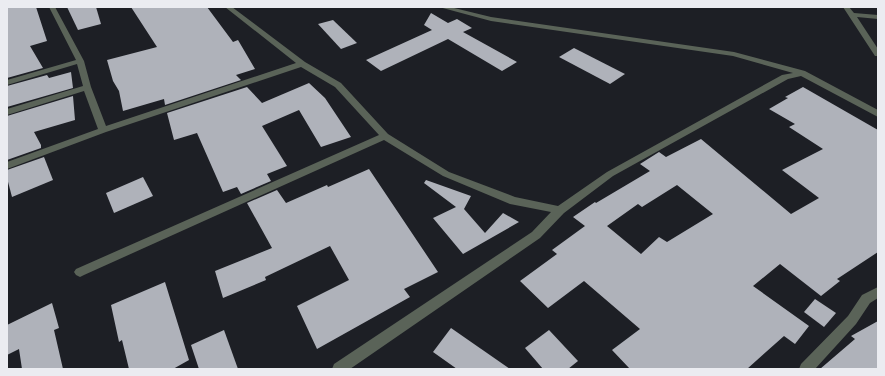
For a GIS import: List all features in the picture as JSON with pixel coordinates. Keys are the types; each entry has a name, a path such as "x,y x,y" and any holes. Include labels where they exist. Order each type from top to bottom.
{"street":[{"path":"52,7 80,61 87,87 103,130"},
{"path":"228,7 302,64 338,85 385,136 446,174 514,201 560,210"},
{"path":"442,7 491,19 734,54 802,73 878,114"},
{"path":"846,7 878,54"},
{"path":"852,15 878,17"},
{"path":"7,83 80,61"},
{"path":"7,166 103,130 302,64"},
{"path":"338,369 536,235 560,210 610,174 785,77 802,73"},
{"path":"7,112 87,87"},
{"path":"80,272 385,136"},
{"path":"806,369 852,320 866,299 878,292"}],"building":[{"path":"7,7 36,7 47,41 30,46 43,68 7,78"},
{"path":"67,7 96,7 101,24 78,30"},
{"path":"131,7 207,7 233,42 238,40 255,69 236,75 241,80 165,105 164,99 123,111 119,91 113,81 107,60 157,47"},
{"path":"431,13 448,23 457,19 472,28 463,32 517,62 502,71 448,39 381,71 366,60 432,30 424,25"},
{"path":"333,20 357,43 341,49 318,24"},
{"path":"574,48 625,74 610,84 559,57"},
{"path":"71,72 73,88 7,107 7,86 47,75 49,78"},
{"path":"309,83 325,98 351,137 321,147 299,110 262,126 287,166 267,174 271,181 241,194 237,187 223,192 197,133 174,140 167,113 247,87 262,103"},
{"path":"803,87 878,130 878,252 837,279 840,281 821,296 780,264 753,286 809,326 795,344 784,336 747,369 630,369 612,350 640,329 584,281 548,308 520,281 557,254 552,250 585,226 573,217 595,202 596,203 650,171 640,164 659,152 666,157 701,139 791,214 819,198 782,170 823,149 789,127 795,124 769,109 788,98 785,97","holes":["677,185 713,214 667,242 659,237 641,254 607,226 638,204 642,207"]},
{"path":"73,96 75,120 34,132 41,145 41,148 7,160 7,116"},
{"path":"44,157 53,180 12,197 7,178 7,170"},
{"path":"369,169 438,272 404,289 410,297 317,349 297,306 349,280 330,246 265,277 266,280 223,298 215,271 272,248 247,203 277,190 286,203"},
{"path":"143,177 153,196 114,213 106,193"},
{"path":"426,180 471,196 464,209 485,233 503,213 519,222 463,254 433,218 456,207 424,183"},
{"path":"165,282 189,360 173,369 129,369 122,340 119,342 111,305"},
{"path":"815,299 836,313 824,327 804,312"},
{"path":"52,303 59,328 54,330 63,369 22,369 19,349 7,355 7,325"},
{"path":"878,321 878,369 820,369 855,339 851,336"},
{"path":"451,328 510,369 457,369 433,352"},
{"path":"224,330 238,369 199,369 191,345"},
{"path":"549,330 578,361 568,369 543,369 525,348"}]}
